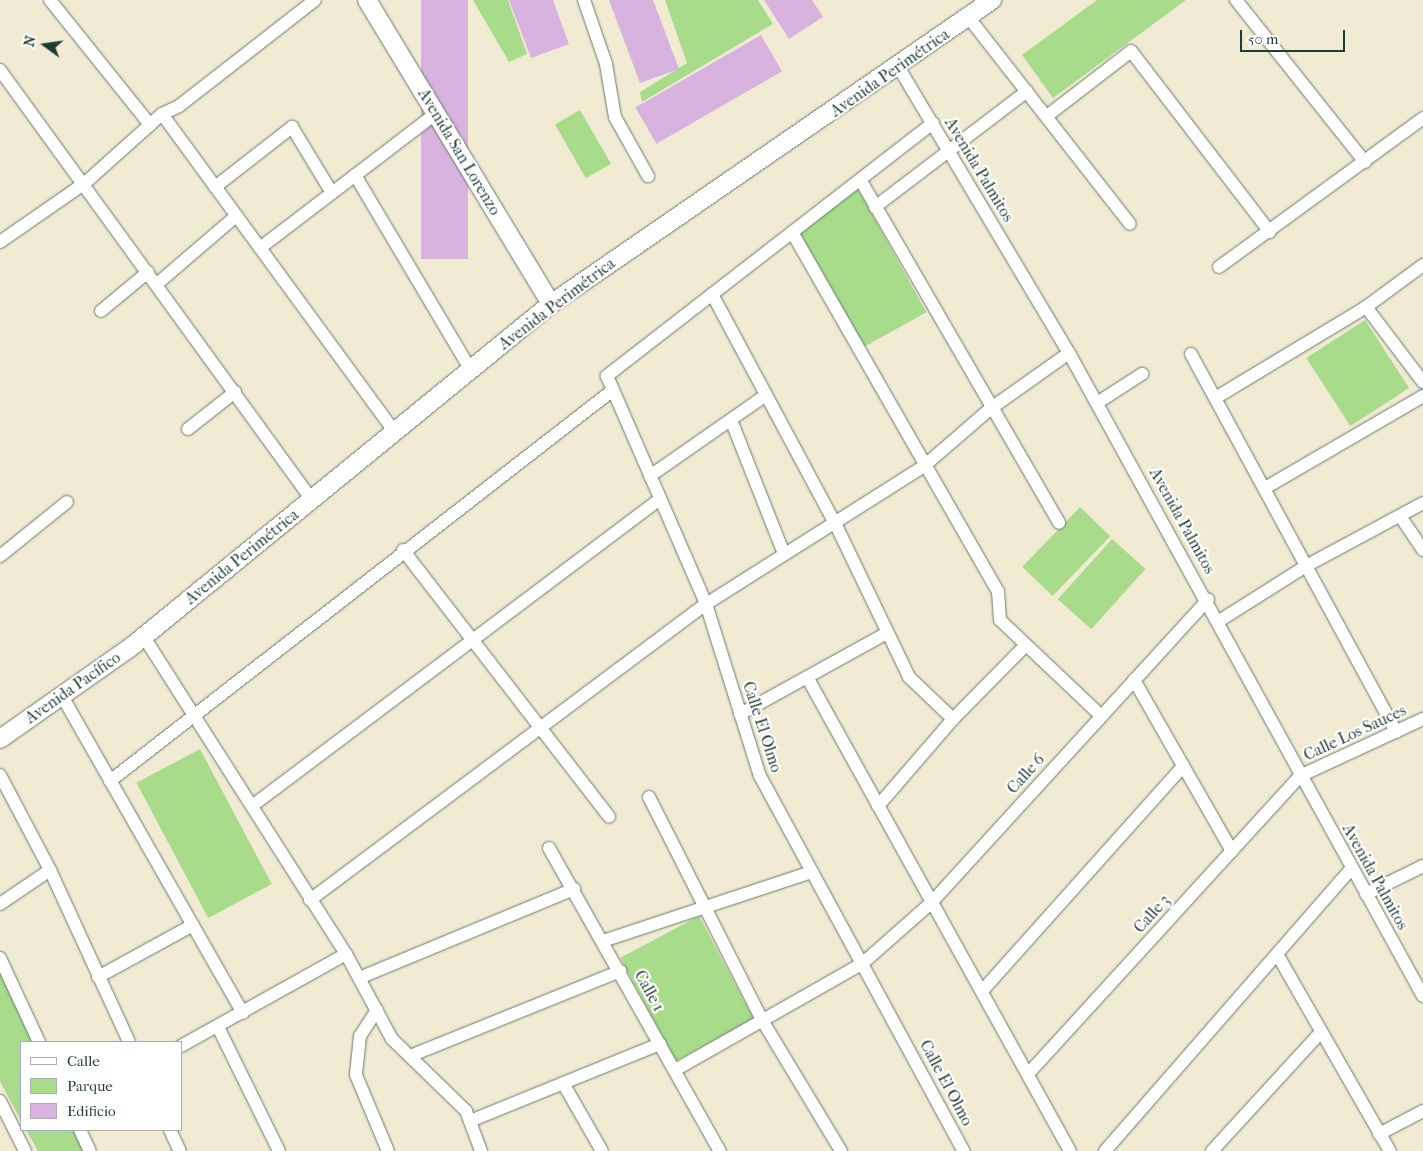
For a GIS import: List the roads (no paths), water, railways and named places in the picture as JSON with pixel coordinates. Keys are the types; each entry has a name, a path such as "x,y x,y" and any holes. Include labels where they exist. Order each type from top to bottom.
{"street":[{"path":"50,0 150,125"},
{"path":"0,242 85,184 162,114 179,106 315,0"},
{"name":"Avenida San Lorenzo","path":"367,0 551,304"},
{"path":"584,0 606,64 615,117 648,176"},
{"name":"Avenida Perimétrica","path":"144,637 551,304 899,68 992,0"},
{"path":"1236,0 1365,162"},
{"path":"969,18 1028,91 1130,224"},
{"path":"1047,116 1131,51 1270,232"},
{"name":"Avenida Palmitos","path":"899,68 1069,353 1208,600 1300,776 1366,894 1419,981 1423,996"},
{"path":"0,70 85,184 312,500"},
{"path":"875,207 950,153 1028,91"},
{"path":"162,114 395,432"},
{"path":"260,248 435,114"},
{"path":"1219,267 1270,232 1423,118"},
{"path":"933,123 861,181 712,294 835,523 909,677 952,718"},
{"path":"215,187 292,127 332,193"},
{"path":"355,175 471,370"},
{"path":"861,181 990,410 1059,523"},
{"path":"157,284 236,216"},
{"path":"792,232 924,466 998,591 1000,620 1024,647 1102,716"},
{"path":"1217,397 1366,307 1423,265"},
{"path":"101,311 148,272"},
{"name":"Calle El Olmo","path":"712,294 607,376 706,604 760,776 964,1151"},
{"path":"1366,307 1423,382"},
{"path":"310,900 706,604 924,466 990,410 1069,353"},
{"path":"1191,354 1217,397 1396,732"},
{"path":"1097,404 1142,374"},
{"path":"110,781 403,550 613,390"},
{"path":"188,429 235,392"},
{"path":"650,476 766,395"},
{"path":"1265,488 1423,396"},
{"path":"731,420 784,554"},
{"path":"252,806 475,642 660,499"},
{"path":"0,556 67,502"},
{"path":"1219,621 1306,566 1423,503"},
{"path":"1400,516 1423,550"},
{"path":"403,550 543,726 609,817"},
{"name":"Calle 6","path":"675,1070 863,963 931,903 1208,600"},
{"path":"740,714 887,633"},
{"path":"144,637 195,713 310,900 346,954 392,1039 466,1111 481,1151"},
{"name":"Avenida Pacífico","path":"0,739 144,637"},
{"path":"878,806 952,718 1024,647"},
{"path":"807,677 1070,1151"},
{"path":"1134,680 1232,851"},
{"path":"62,696 243,1013"},
{"name":"Calle Los Sauces","path":"1300,776 1423,719"},
{"path":"982,992 1183,766"},
{"path":"0,776 50,870 129,1041"},
{"name":"Calle 3","path":"1028,1074 1300,776"},
{"path":"649,797 762,1020 841,1151"},
{"name":"Calle 1","path":"549,848 574,889 720,1151"},
{"path":"1366,894 1423,866"},
{"path":"1105,1151 1352,868"},
{"path":"0,904 50,870"},
{"path":"603,941 703,905 812,872"},
{"path":"359,978 574,889"},
{"path":"98,977 193,925"},
{"path":"182,1045 346,954"},
{"path":"1277,954 1390,1151"},
{"path":"0,958 39,1041"},
{"path":"410,1056 620,971"},
{"path":"376,1010 360,1036 356,1075 388,1151"},
{"path":"218,1027 279,1151"},
{"path":"1212,1151 1321,1032"},
{"path":"470,1121 660,1044"},
{"path":"563,1083 602,1151"},
{"path":"0,1102 25,1151"},
{"path":"1379,1134 1423,1111"},
{"path":"80,1131 90,1151"},
{"path":"170,1131 180,1151"}]}
